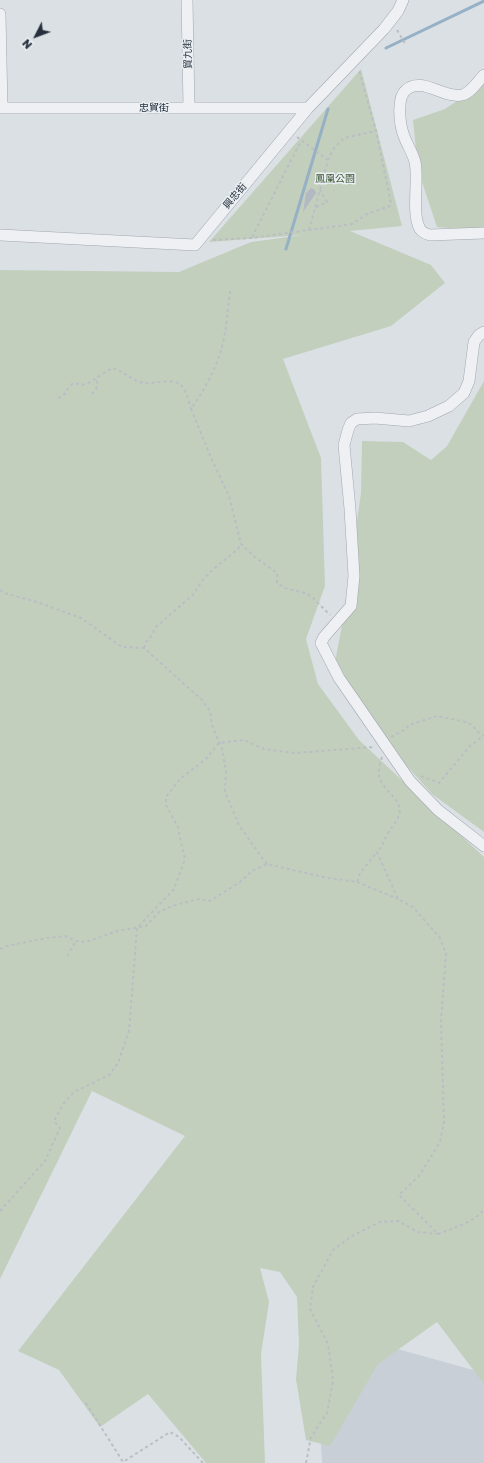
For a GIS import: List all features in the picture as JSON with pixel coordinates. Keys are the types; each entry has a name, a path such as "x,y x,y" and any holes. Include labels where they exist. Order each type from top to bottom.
{"street":[{"name":"貿九街","path":"187,0 189,108"},
{"name":"興忠街","path":"0,235 195,245 308,108 384,29 398,11 403,0"},
{"path":"0,14 1,108"},
{"path":"484,75 470,90 462,95 452,94 418,85 406,89 399,105 404,136 415,163 416,213 419,228 423,232 430,235 484,233"},
{"name":"忠貿街","path":"1,108 308,108"},
{"path":"484,332 478,335 474,342 469,381 464,393 449,406 428,416 409,421 375,418 357,419 351,423 344,445 354,576 351,606 320,643 339,678 410,781 438,810 484,846"}],"path":[{"path":"397,30 406,45"},
{"path":"209,240 251,238 352,224 367,214 390,206 391,203 376,131 355,59"},
{"path":"309,230 328,160 334,148 342,140 348,137 376,131"},
{"path":"296,137 328,160"},
{"path":"251,238 301,141"},
{"path":"315,207 328,202 320,190"},
{"path":"191,409 202,393 213,372 221,350 224,339 230,291"},
{"path":"58,398 65,395 71,385 76,383 83,384 113,368 120,370 140,382 148,383 175,381 180,384 185,391 191,409 228,496 241,544 256,558 277,573 277,583 285,588 305,592 338,621"},
{"path":"92,394 96,389 98,377"},
{"path":"144,648 156,626 195,593 208,574 238,549 241,544"},
{"path":"0,590 81,618 122,646 144,648 202,700 210,711 212,724 222,749 226,771 225,792 239,825 268,864 323,877 357,882 398,899 412,907 440,938 446,954 441,1021 444,1122 442,1136 440,1142 419,1176 399,1195 438,1234"},
{"path":"357,882 360,873 382,847 388,833 394,827 399,814 399,808 394,797 386,789 378,776 380,763 389,738 406,729 409,725 437,716 466,722 472,725 483,736 470,746 439,783 421,776 417,771"},
{"path":"0,1211 45,1161 60,1128 54,1121 64,1102 74,1092 109,1076 118,1063 129,1031 137,928 174,889 185,859 179,829 166,805 166,797 180,779 206,759 219,743 244,740 264,749 294,753 353,750 386,746"},
{"path":"378,852 398,899"},
{"path":"0,949 65,936 76,941 84,942 117,931 146,926 158,912 172,906 198,899 210,901 240,882 252,871 268,864"},
{"path":"67,956 76,941"},
{"path":"306,1463 311,1437 327,1413 333,1381 328,1344 310,1309 313,1287 333,1250 352,1236 380,1222 398,1221 418,1232 438,1234 456,1228 481,1214 484,1209"},
{"path":"86,1403 123,1462 170,1432 179,1437 203,1463"}],"shaded area":[{"path":"376,1343 484,1373 484,1463 322,1463 320,1427"}],"green space":[{"name":"鳳凰公園","path":"361,69 402,226 350,231 431,265 445,283 391,326 283,359 321,458 325,586 306,639 318,684 359,740 484,857 484,1384 437,1322 378,1364 330,1446 306,1440 296,1379 299,1345 297,1297 280,1272 260,1268 269,1302 261,1354 265,1463 206,1463 148,1394 100,1427 59,1370 18,1351 185,1136 92,1091 0,1279 0,270 179,272 251,242 302,235 209,242"},
{"path":"484,83 484,231 437,227 418,170 413,120 445,109"},
{"path":"484,381 484,832 432,794 380,736 332,678 342,625 361,493 362,441 403,442 431,460 447,446"}],"building":[{"path":"311,188 315,190 316,193 303,212 306,193"}],"waterway":[{"path":"386,48 484,1"},
{"path":"286,249 328,109"}]}
